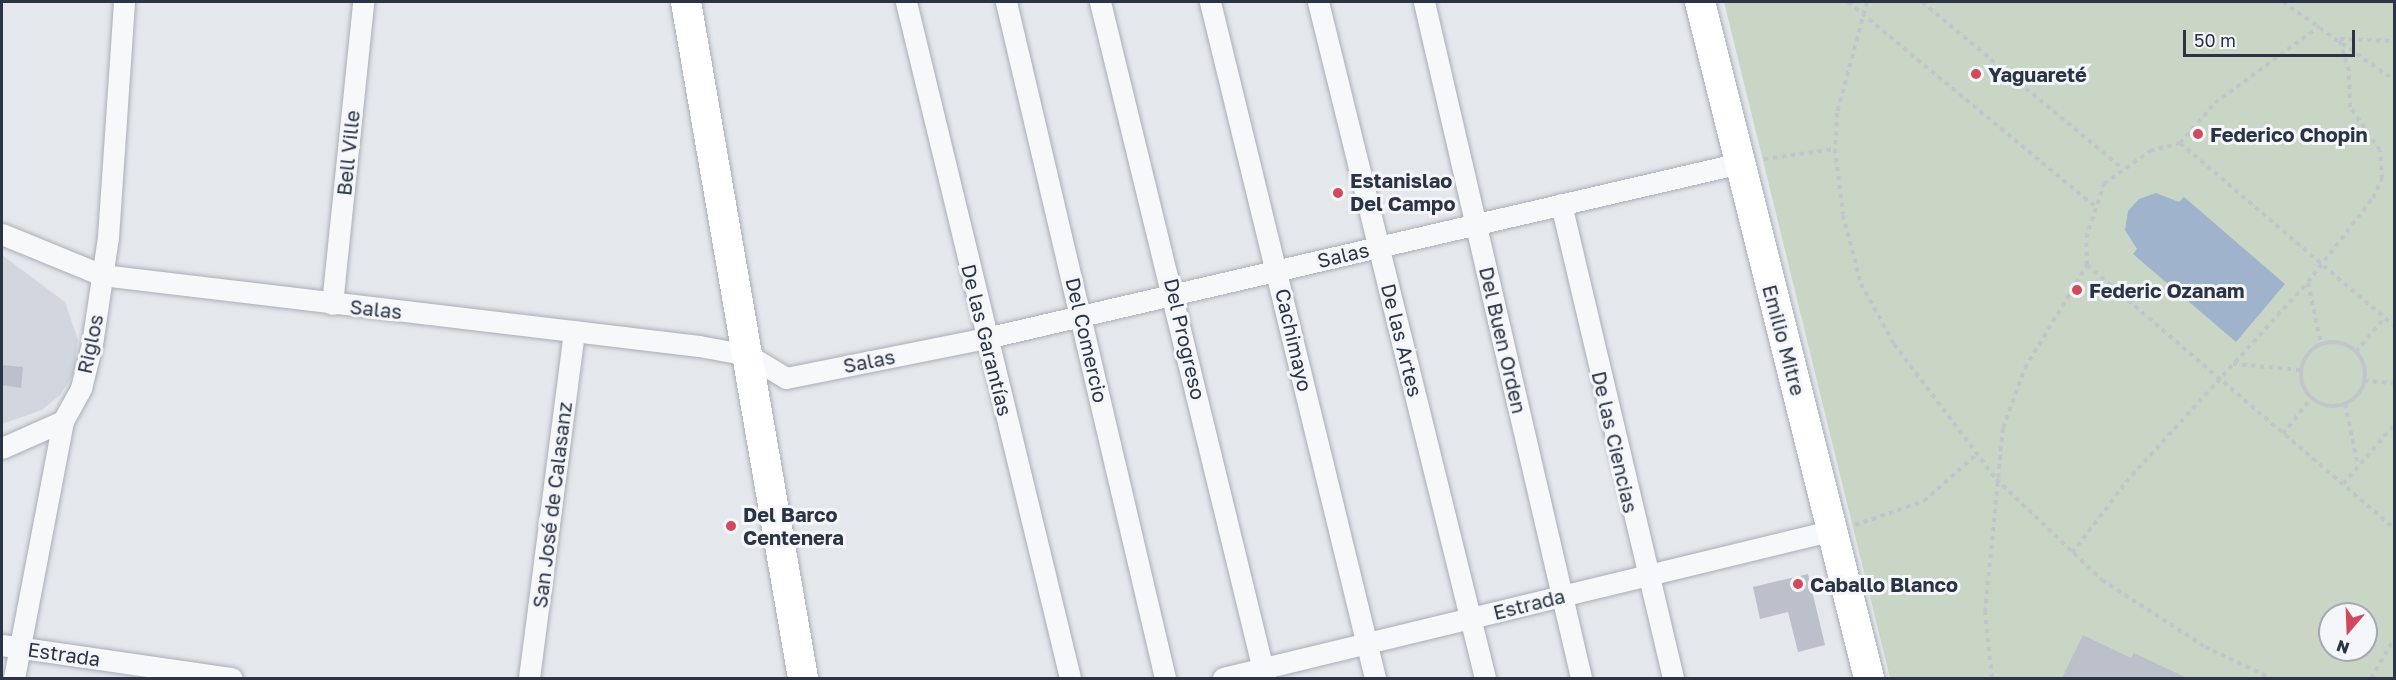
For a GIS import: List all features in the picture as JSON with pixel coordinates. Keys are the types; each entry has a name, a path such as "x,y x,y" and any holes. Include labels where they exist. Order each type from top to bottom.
{"street":[{"name":"Riglos","path":"14,678 10,646 63,421 81,387 102,275 124,2"},
{"name":"Bell Ville","path":"332,304 363,2"},
{"path":"686,2 803,678"},
{"name":"De las Garantías","path":"906,2 1070,678"},
{"name":"Del Comercio","path":"1006,2 1082,315 1165,678"},
{"name":"Del Progreso","path":"1100,2 1175,294 1264,674"},
{"name":"Cachimayo","path":"1210,2 1375,678"},
{"name":"De las Artes","path":"1318,2 1485,678"},
{"name":"Del Buen Orden","path":"1424,2 1581,678"},
{"name":"Emilio Mitre","path":"1700,2 1736,164 1834,530 1869,678"},
{"name":"Salas","path":"2,234 102,275 574,331 748,355 786,378 986,338 1736,164"},
{"name":"De las Ciencias","path":"1561,204 1646,576 1673,678"},
{"name":"San José de Calasanz","path":"529,678 574,331"},
{"path":"2,448 63,421"},
{"name":"Estrada","path":"1223,678 1264,674 1366,644 1834,530"},
{"name":"Estrada","path":"10,646 232,678"}],"path":[{"path":"1848,2 2096,207"},
{"path":"1867,2 1837,113 1835,149 1843,215 1861,284 1894,344 1996,479 2102,580 2205,648 2271,678"},
{"path":"1922,2 2124,169"},
{"path":"2283,2 2339,39 2394,80"},
{"path":"1992,678 1985,612 1996,479 2010,400 2087,265 2086,238 2104,184 2150,151 2180,143 2215,103 2320,26"},
{"path":"2339,39 2394,41"},
{"path":"2072,553 2126,482 2308,282 2382,179 2380,150 2350,107 2349,70 2339,39"},
{"path":"2180,143 2394,326"},
{"path":"1736,164 1835,149"},
{"path":"2087,265 2218,380 2394,528"},
{"path":"2308,282 2321,344"},
{"path":"2356,352 2385,317"},
{"path":"2340,343 2356,352 2364,381 2345,404 2327,406 2311,398 2301,370 2310,352 2321,344 2340,343"},
{"path":"2232,364 2301,370"},
{"path":"2364,381 2394,384"},
{"path":"2283,434 2311,398"},
{"path":"2345,404 2358,467"},
{"path":"2343,484 2394,425"},
{"path":"1834,530 1924,501 1976,455"},
{"path":"2371,678 2394,639"}],"shaded area":[{"path":"2,255 65,302 78,340 74,373 60,395 42,410 2,424"}],"green space":[{"path":"1724,2 2394,2 2394,678 1890,678"}],"water":[{"path":"2156,193 2179,202 2184,197 2285,284 2236,342 2133,254 2137,249 2125,230 2128,211 2139,199"}],"building":[{"path":"2,365 23,367 21,388 2,385"},
{"path":"1808,574 1825,645 1798,652 1788,612 1760,619 1753,587"},
{"path":"2083,635 2131,658 2134,653 2187,678 2062,678"}],"place":[{"name":"Yaguareté","path":"1976,74"},
{"name":"Federico Chopin","path":"2198,134"},
{"name":"Estanislao Del Campo","path":"1338,193"},
{"name":"Federic Ozanam","path":"2077,290"},
{"name":"Del Barco Centenera","path":"731,526"},
{"name":"Caballo Blanco","path":"1798,584"}]}
